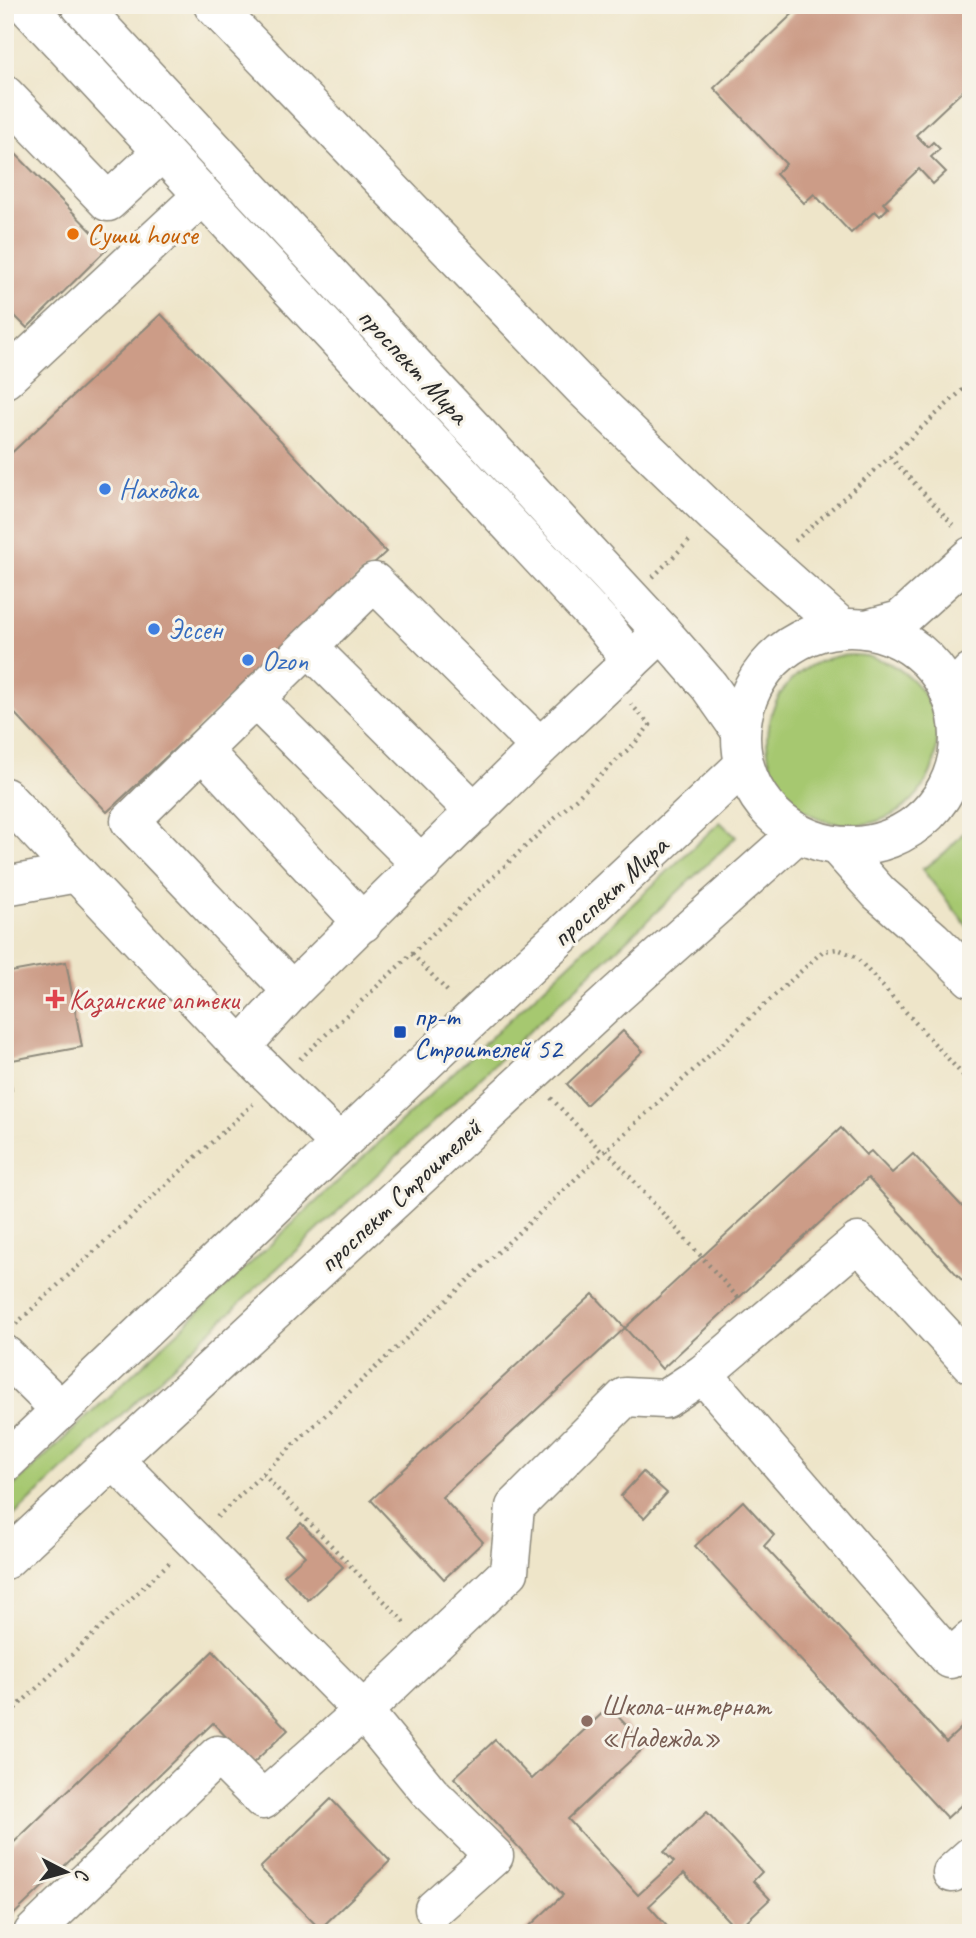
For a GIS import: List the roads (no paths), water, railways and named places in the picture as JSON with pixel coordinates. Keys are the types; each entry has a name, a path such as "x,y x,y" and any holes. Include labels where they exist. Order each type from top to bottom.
{"main road":[{"path":"26,5 604,626 623,669"},
{"name":"проспект Мира","path":"80,5 662,632 709,686 742,748 474,1018 340,1144"},
{"path":"213,5 583,388 715,515 854,629 893,637 917,651 962,704 954,768 944,792 929,812 909,828 887,840 863,846 838,846 797,834 763,805 742,748 746,700 761,672 783,650 811,635 854,629 900,620 966,545"},
{"path":"5,95 108,202 162,152"},
{"path":"5,379 202,195"},
{"path":"292,990 130,821 374,582 540,747"},
{"path":"240,1047 292,990 540,747 662,632"},
{"path":"309,647 475,812"},
{"path":"256,700 422,865"},
{"path":"203,751 362,923"},
{"path":"5,797 240,1047 340,1144 5,1464"},
{"name":"проспект Строителей","path":"5,1560 617,994 797,834"},
{"path":"838,846 879,893 971,978"},
{"path":"5,886 77,873"},
{"path":"33,1933 218,1755 263,1800 363,1711 509,1572 515,1507 625,1397 664,1399 703,1374 858,1242 971,1364"},
{"path":"10,1340 61,1410"},
{"path":"703,1374 950,1658 971,1640"},
{"path":"113,1459 363,1711 430,1793 494,1856 434,1909"}],"place":[{"name":"Суши house","path":"73,234"},
{"name":"Находка","path":"105,489"},
{"name":"Эссен","path":"154,629"},
{"name":"Ozon","path":"248,660"},
{"name":"Казанские аптеки","path":"55,999"},
{"name":"пр-т Строителей 52","path":"400,1032"},
{"name":"Школа-интернат «Надежда»","path":"587,1721"}]}
